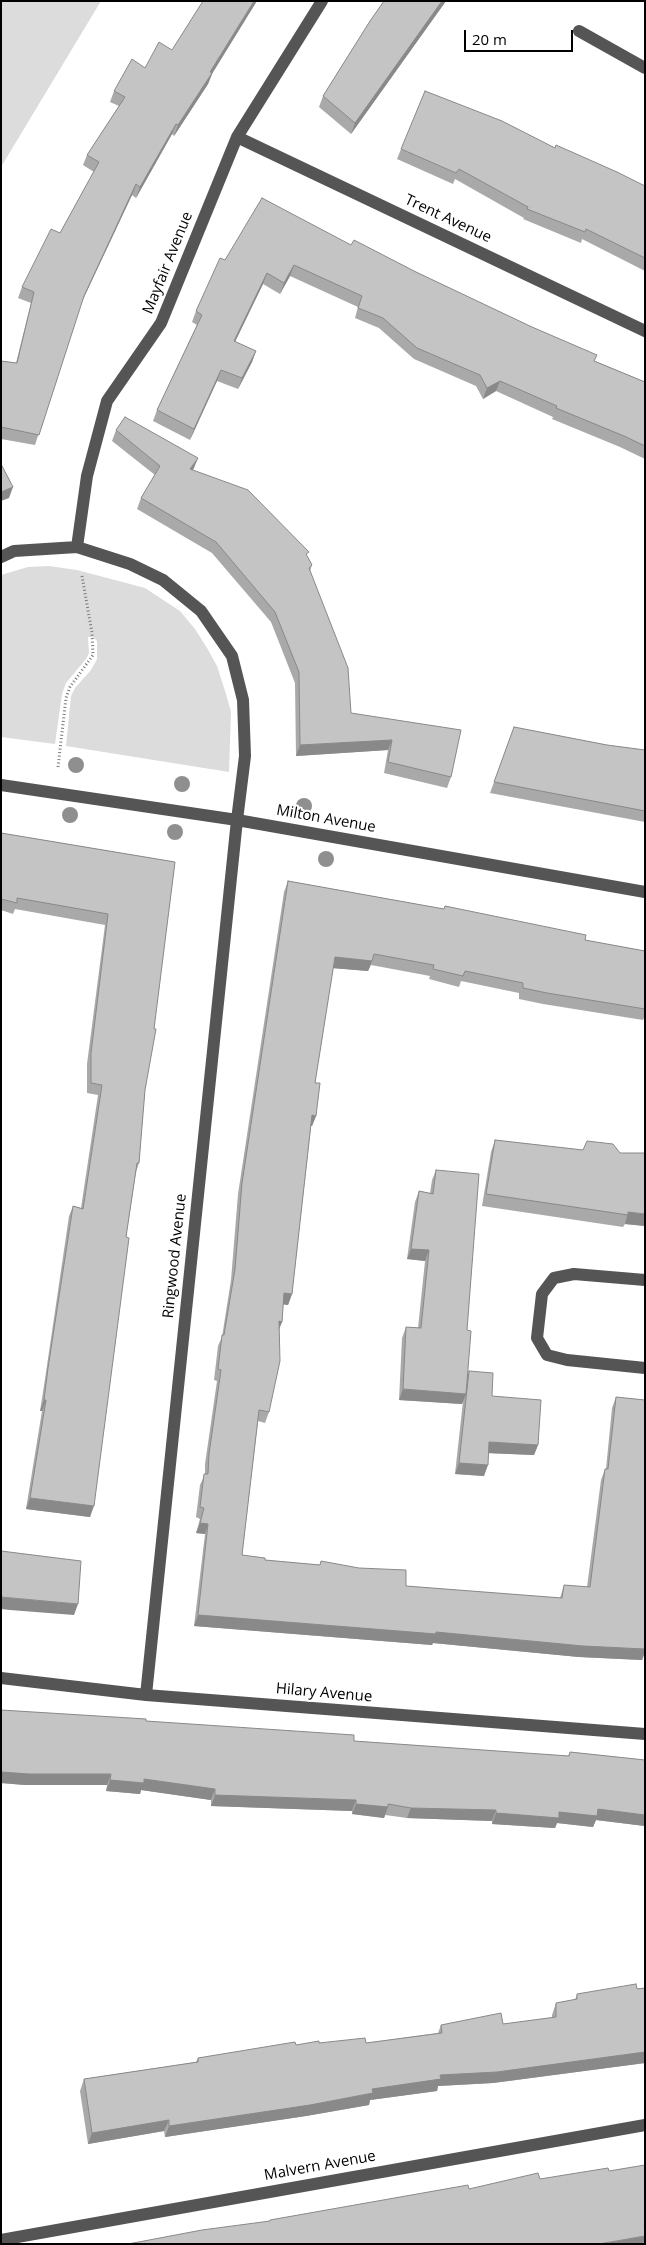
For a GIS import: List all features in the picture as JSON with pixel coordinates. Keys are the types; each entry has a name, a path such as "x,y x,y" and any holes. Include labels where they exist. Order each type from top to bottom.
{"street":[{"name":"Mayfair Avenue","path":"76,547 87,476 107,401 162,323 237,137 322,1"},
{"path":"579,31 645,68"},
{"name":"Trent Avenue","path":"237,137 645,331"},
{"path":"1,557 14,551 76,547 130,564 163,580 201,611 232,656 243,700 245,747 237,820"},
{"name":"Milton Avenue","path":"1,785 237,820 645,892"},
{"name":"Ringwood Avenue","path":"146,1695 237,820"},
{"path":"645,1280 574,1274 554,1278 542,1294 537,1338 547,1355 567,1360 645,1368"},
{"name":"Hilary Avenue","path":"1,1678 146,1695 645,1734"},
{"name":"Malvern Avenue","path":"1,2240 645,2125"}],"path":[{"path":"55,793 66,698 70,687 92,655 92,633 76,547"}],"shaded area":[{"path":"1,1 101,1 1,167"},
{"path":"49,566 77,570 145,588 180,611 195,629 217,666 226,694 231,712 229,772 66,746 71,696 97,659 97,641 93,637 88,637 89,653 66,683 62,694 55,744 1,737 1,575 28,567"}],"building":[{"path":"203,1 254,1 210,72 212,73 178,125 176,124 140,187 136,184 84,296 39,435 1,427 1,361 17,363 34,292 22,287 51,229 60,233 99,162 87,155 125,97 114,91 132,59 145,68 159,42 172,50"},
{"path":"384,1 442,1 355,123 323,96"},
{"path":"425,91 502,121 555,148 556,145 645,186 645,258 586,229 585,232 527,209 528,207 459,169 456,173 401,149"},
{"path":"262,198 351,245 354,240 416,272 532,327 597,355 594,361 645,382 645,446 556,408 557,406 500,381 487,388 480,375 417,348 383,318 358,308 362,296 294,265 284,283 267,273 234,341 256,351 242,378 221,370 194,429 157,410 202,315 196,311 220,258 225,260"},
{"path":"125,417 198,458 190,469 248,490 309,552 306,554 312,565 309,568 348,668 351,713 461,730 451,777 388,762 392,740 300,745 299,672 275,612 216,542 141,498 160,466 116,430"},
{"path":"1,464 13,487 1,492"},
{"path":"514,727 607,745 645,750 645,811 494,782"},
{"path":"1,833 175,862 154,1029 156,1029 145,1090 139,1163 137,1163 126,1237 129,1238 94,1506 30,1498 46,1400 44,1400 48,1368 73,1206 83,1209 102,1085 91,1083 91,1053 108,914 17,898 17,903 1,899"},
{"path":"288,881 444,909 445,906 586,935 585,940 645,951 645,1009 523,988 523,983 465,971 463,976 433,969 434,965 374,954 372,961 335,957 315,1083 320,1083 316,1116 312,1115 292,1294 284,1293 282,1322 279,1321 280,1361 269,1412 259,1410 242,1555 265,1558 265,1560 320,1565 321,1561 359,1568 406,1570 406,1586 562,1598 564,1585 590,1587 605,1469 608,1469 616,1397 645,1400 645,1649 583,1646 436,1632 436,1634 198,1615 208,1524 200,1523 204,1508 200,1507 204,1474 208,1474 221,1370 218,1369 222,1335 224,1335 235,1269 242,1183"},
{"path":"495,1140 583,1150 587,1141 613,1144 620,1153 645,1153 645,1214 628,1212 628,1215 486,1194"},
{"path":"436,1170 479,1174 467,1330 471,1331 466,1394 403,1389 406,1327 421,1328 429,1250 411,1249 419,1191 433,1194"},
{"path":"469,1371 493,1373 492,1396 541,1400 538,1445 489,1442 488,1465 459,1463"},
{"path":"1,1551 81,1561 78,1604 1,1597"},
{"path":"1,1710 354,1735 354,1741 569,1756 570,1752 645,1760 645,1815 598,1809 597,1816 559,1812 559,1818 496,1813 496,1810 411,1808 388,1804 388,1807 356,1804 356,1800 215,1795 215,1789 144,1779 144,1783 110,1780 111,1774 1,1772"},
{"path":"636,1984 637,1989 645,1988 645,2052 497,2072 440,2075 441,2079 372,2089 373,2093 310,2105 169,2126 169,2120 92,2133 84,2079 198,2062 198,2058 295,2042 296,2045 319,2041 319,2043 365,2038 366,2043 442,2033 441,2025 501,2013 503,2024 556,2017 556,2003 577,1999 577,1994"},
{"path":"645,2165 645,2236 599,2244 128,2244 202,2230 270,2221 468,2185 469,2189 538,2173 540,2179 608,2168 609,2171"}]}
